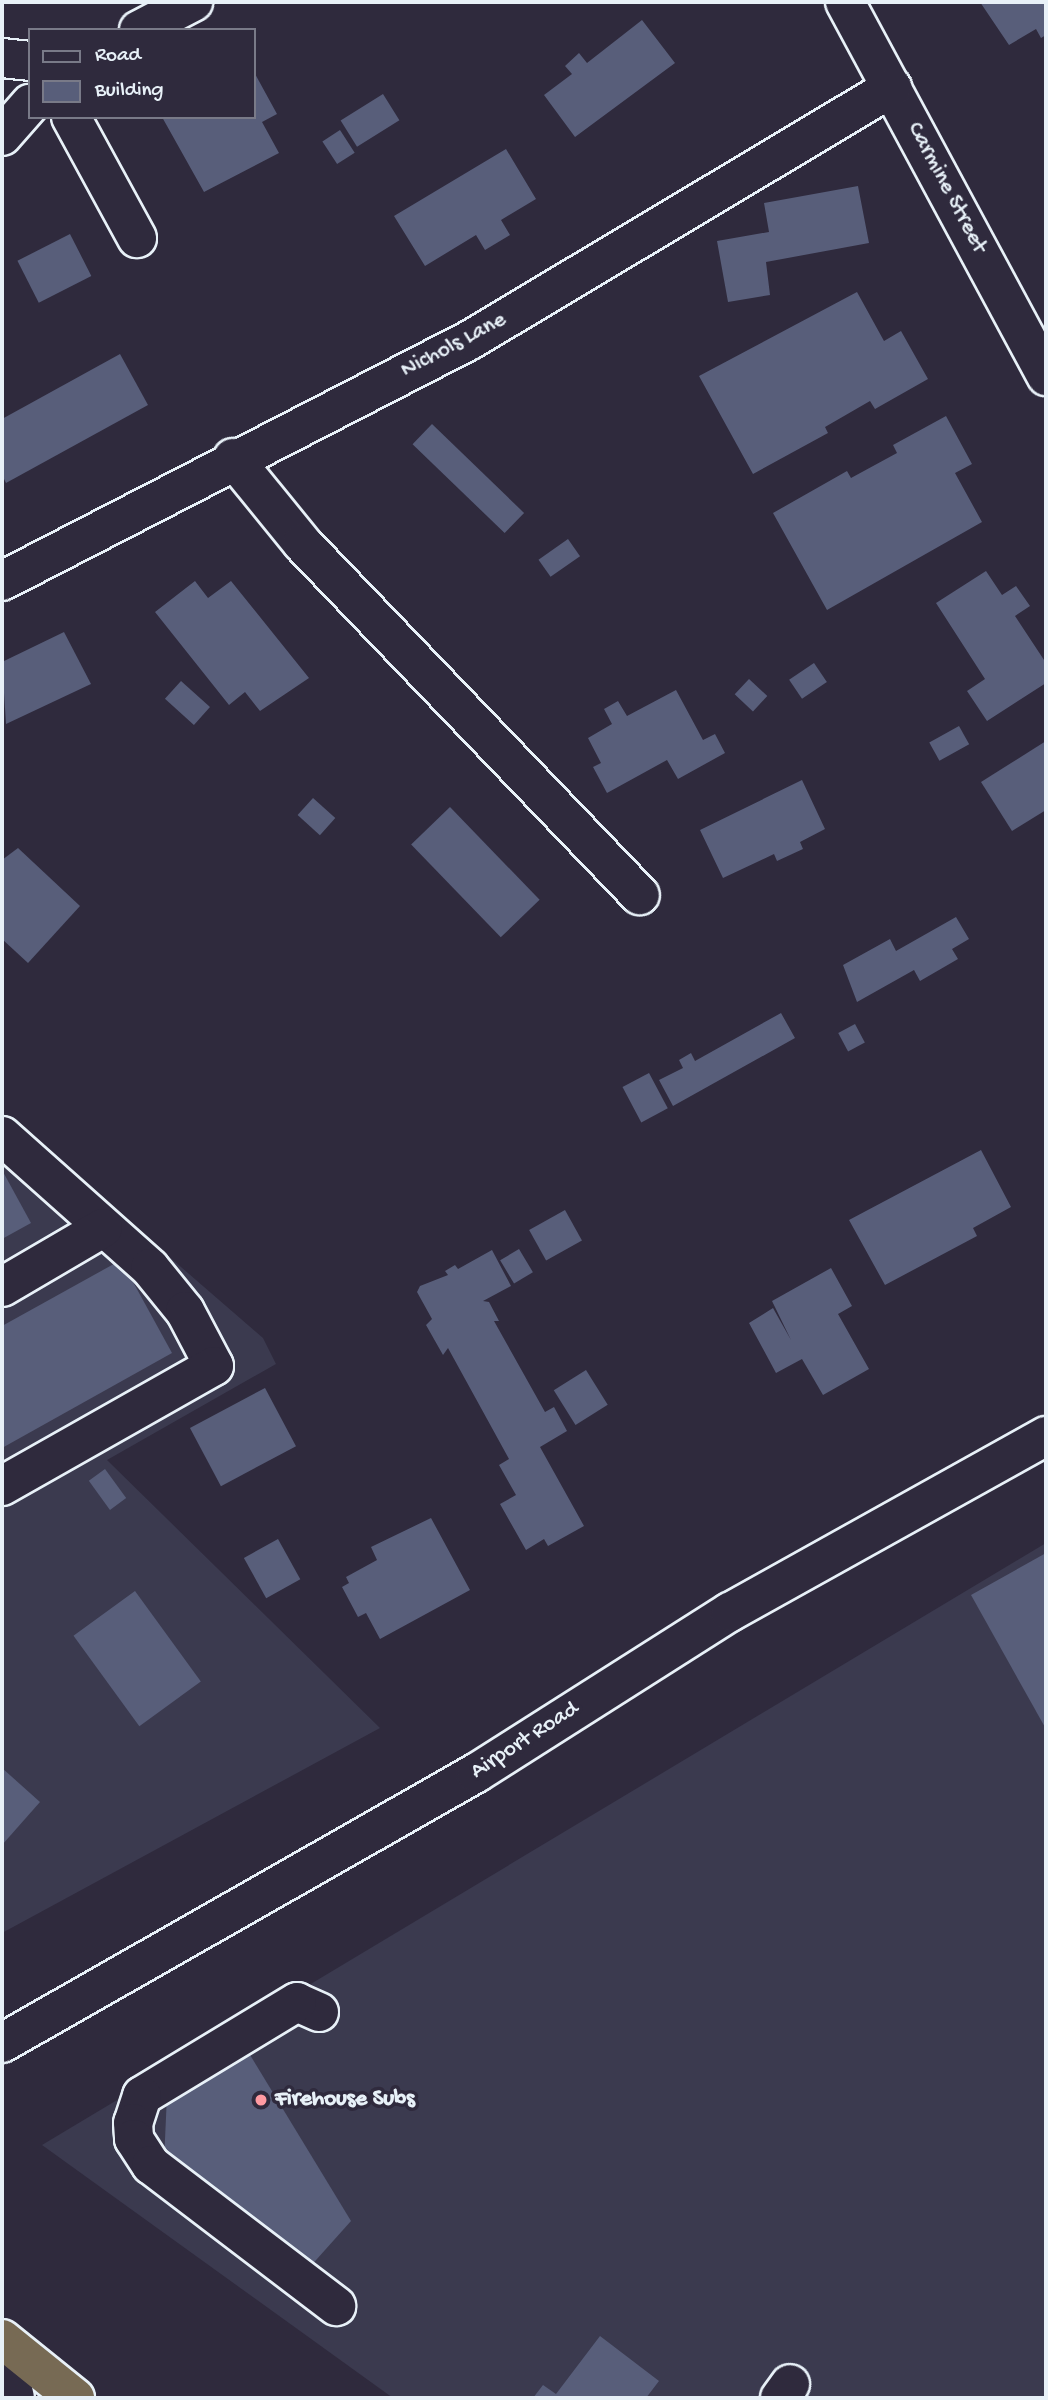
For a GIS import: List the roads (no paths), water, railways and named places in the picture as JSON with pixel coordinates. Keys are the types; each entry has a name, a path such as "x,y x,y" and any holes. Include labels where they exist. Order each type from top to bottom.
{"highway":[{"path":"2,2339 75,2398"}],"street":[{"path":"143,28 193,2"},
{"name":"Carmine Street","path":"845,2 1045,369"},
{"path":"2,58 28,61"},
{"name":"Nichols Lane","path":"2,581 233,458 470,340 892,87"},
{"path":"72,119 137,238"},
{"path":"233,458 302,543 640,895"},
{"path":"2,1136 150,1268 185,1311 214,1366 2,1486"},
{"path":"2,1287 103,1228"},
{"name":"Airport Road","path":"2,2043 476,1773 730,1612 1046,1436"},
{"path":"319,2012 297,2002 142,2096 133,2123 134,2138 151,2165 336,2305"},
{"path":"2,2339 15,2398"}],"place":[{"name":"Firehouse Subs","path":"261,2100"}]}
